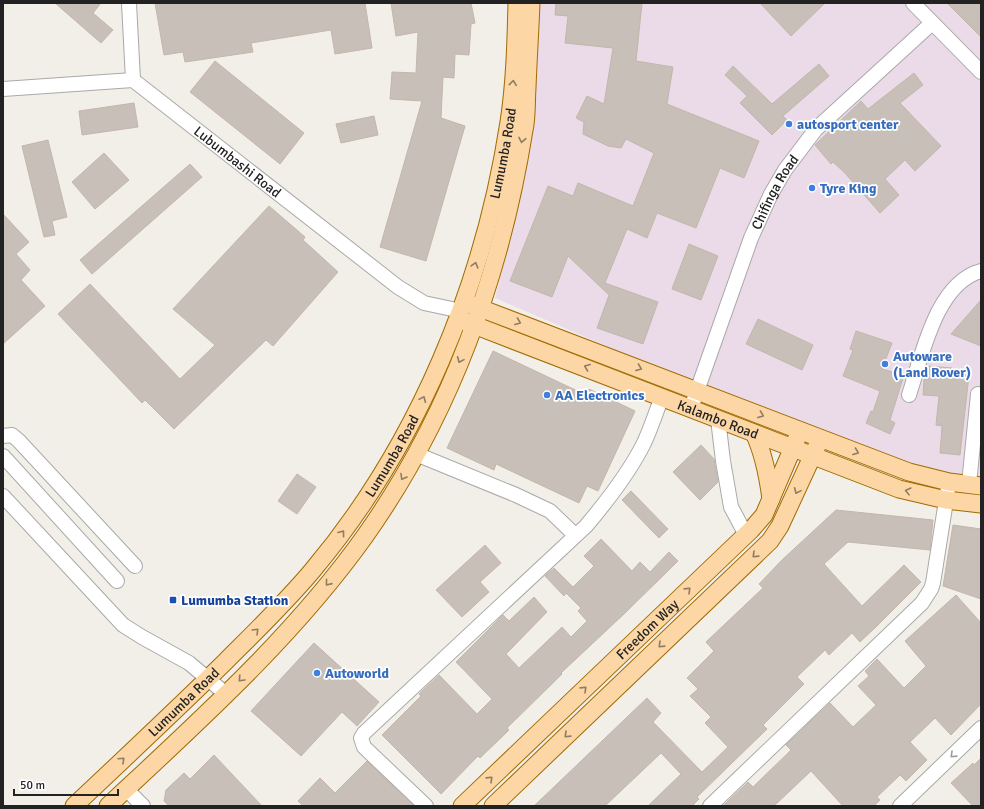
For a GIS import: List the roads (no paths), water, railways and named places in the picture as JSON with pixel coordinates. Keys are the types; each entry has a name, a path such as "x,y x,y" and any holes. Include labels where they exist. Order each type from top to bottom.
{"main road":[{"name":"Lumumba Road","path":"74,806 275,612 312,571 348,526 392,458 420,406 458,310 492,207 509,122 515,60 517,3"},
{"name":"Lumumba Road","path":"108,806 226,694 327,585 369,531 416,454 436,415 476,324 507,216 525,128 531,3"},
{"name":"Kalambo Road","path":"458,310 481,308 909,472 949,482 975,485"},
{"name":"Kalambo Road","path":"458,310 476,324 900,489 946,500 981,504"},
{"name":"Freedom Way","path":"462,806 746,535 764,515 794,448 800,430"},
{"path":"754,433 760,446 767,470 771,499"},
{"name":"Freedom Way","path":"493,806 770,541 780,526 820,438"}],"street":[{"path":"3,89 133,80 129,3"},
{"path":"913,3 981,72"},
{"name":"Chifinga Road","path":"691,408 750,238 771,194 785,170 816,129 932,23"},
{"name":"Lubumbashi Road","path":"133,80 398,287 424,303 458,310"},
{"path":"910,395 934,320 944,300 958,285 981,270"},
{"path":"975,485 978,394"},
{"path":"426,806 364,747 361,738 364,733 575,535 602,507 630,467 644,442 662,397"},
{"path":"718,419 731,507 746,535"},
{"path":"3,436 12,436 19,441 135,566"},
{"path":"416,454 516,495 550,511 575,535"},
{"path":"3,456 117,581"},
{"path":"710,806 922,603 933,583 949,482"},
{"path":"3,496 123,625 189,663 226,694"},
{"path":"900,806 981,728"},
{"path":"126,789 143,806"}],"place":[{"name":"autosport center","path":"789,124"},
{"name":"Tyre King","path":"812,188"},
{"name":"Autoware (Land Rover)","path":"885,364"},
{"name":"AA Electronics","path":"547,395"},
{"name":"Lumumba Station","path":"173,600"},
{"name":"Autoworld","path":"317,673"}]}
